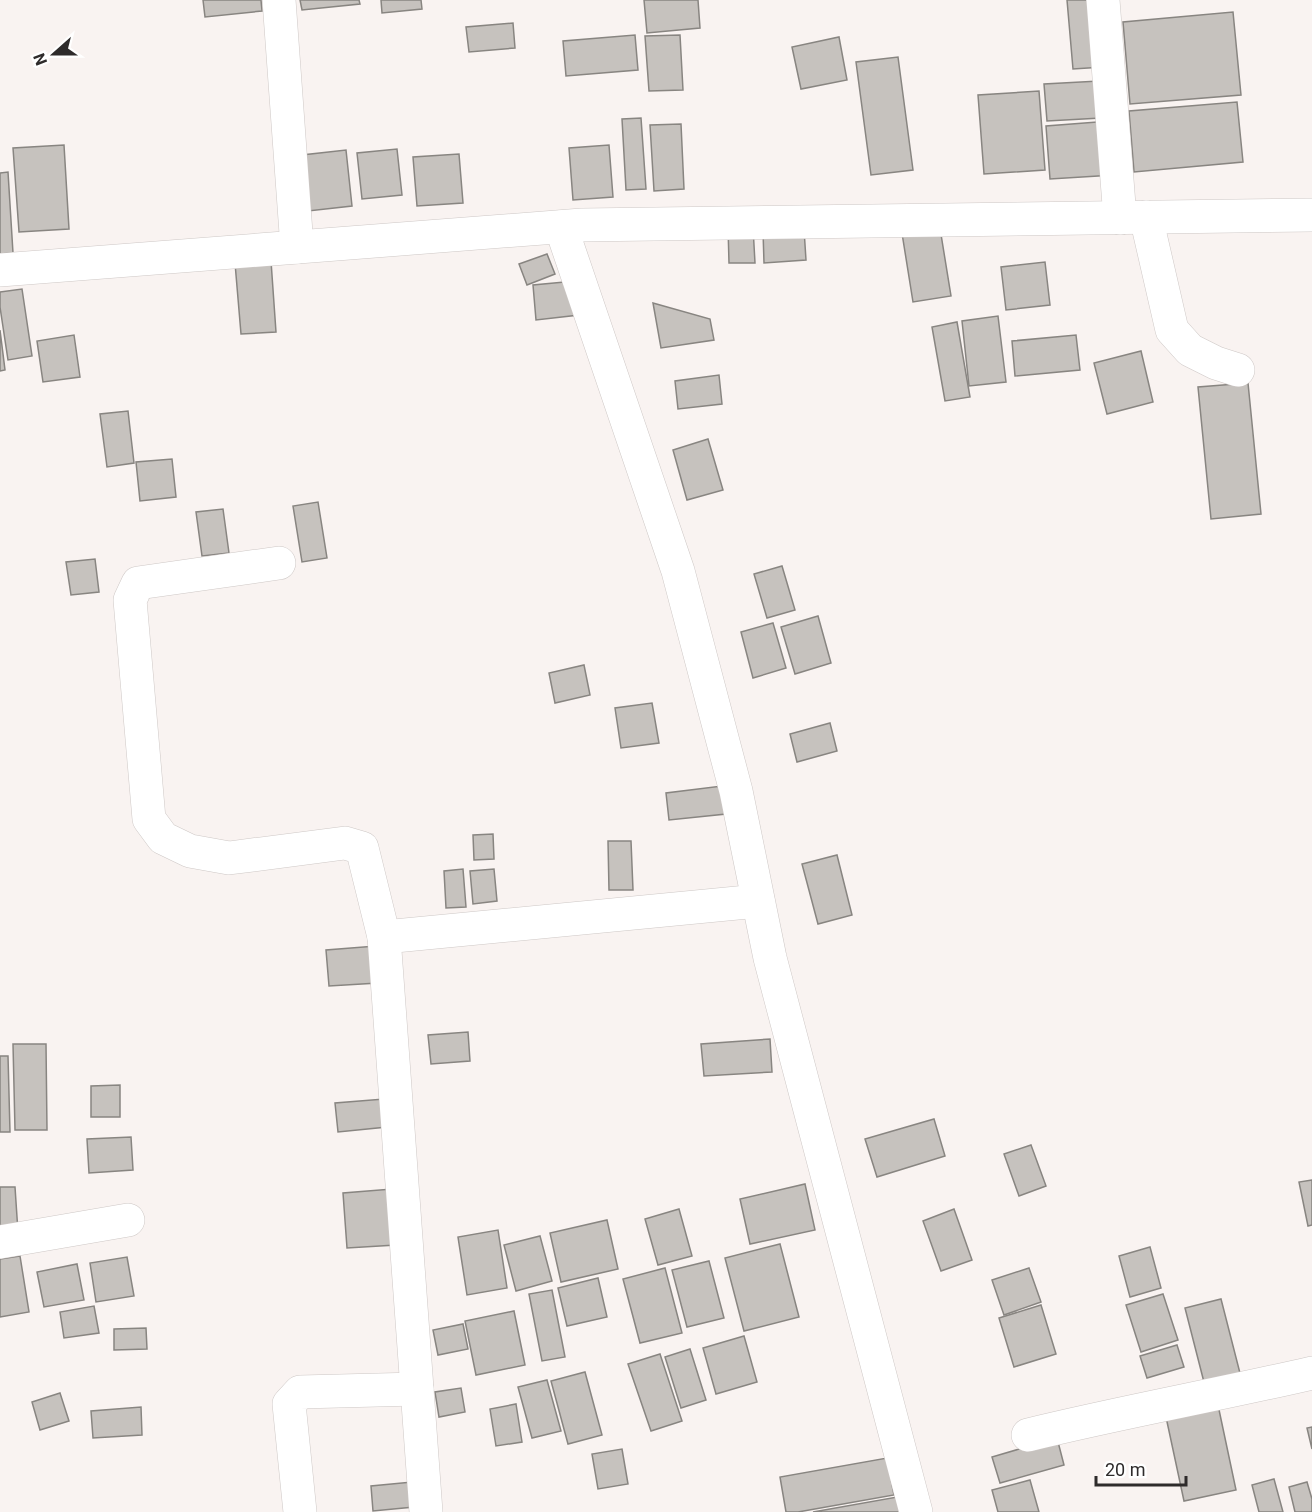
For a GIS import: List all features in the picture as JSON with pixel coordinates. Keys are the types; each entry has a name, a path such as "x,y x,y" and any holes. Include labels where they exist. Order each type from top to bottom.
{"street":[{"path":"279,0 297,247"},
{"path":"1102,0 1133,217 1172,330 1190,350 1216,363 1238,370"},
{"path":"0,270 561,227 1312,215"},
{"path":"561,227 678,571 736,791 770,958 916,1512"},
{"path":"279,563 138,583 130,600 149,819 163,838 190,851 229,858 345,843 362,848 384,937 426,1512"},
{"path":"384,937 758,901"},
{"path":"0,1242 128,1220"},
{"path":"1028,1435 1109,1415 1236,1391 1312,1373"},
{"path":"300,1512 290,1404 300,1392 417,1389"}],"building":[{"path":"203,0 261,0 262,11 205,17"},
{"path":"300,0 359,0 360,4 302,10"},
{"path":"381,0 421,0 422,9 382,13"},
{"path":"644,0 698,0 700,28 647,33"},
{"path":"1067,0 1097,0 1103,67 1073,69"},
{"path":"1233,12 1241,95 1130,104 1123,22"},
{"path":"513,23 515,48 469,52 466,27"},
{"path":"635,35 638,70 566,76 563,41"},
{"path":"680,35 683,90 649,91 645,36"},
{"path":"839,37 847,80 801,89 792,47"},
{"path":"898,57 913,170 871,175 856,62"},
{"path":"1099,81 1101,118 1047,121 1044,84"},
{"path":"1039,91 1045,170 984,174 978,95"},
{"path":"1237,102 1243,162 1134,172 1129,111"},
{"path":"641,118 646,189 626,190 622,119"},
{"path":"1110,121 1114,175 1050,179 1046,126"},
{"path":"681,124 684,189 654,191 650,125"},
{"path":"64,145 69,229 19,232 13,148"},
{"path":"609,145 613,197 573,200 569,148"},
{"path":"397,149 402,195 362,199 357,153"},
{"path":"346,150 352,206 308,211 302,155"},
{"path":"459,154 463,203 417,206 413,157"},
{"path":"8,172 13,253 0,254 0,173"},
{"path":"939,222 951,296 913,302 901,227"},
{"path":"728,227 753,227 755,263 729,263"},
{"path":"804,229 806,260 764,263 763,231"},
{"path":"547,254 555,274 527,285 519,264"},
{"path":"271,261 276,332 241,334 235,263"},
{"path":"1045,262 1050,305 1006,310 1001,267"},
{"path":"575,281 579,315 536,320 533,285"},
{"path":"22,289 32,356 8,360 0,292"},
{"path":"653,303 710,319 714,340 661,348"},
{"path":"998,316 1006,382 969,386 962,321"},
{"path":"957,322 970,397 945,401 932,327"},
{"path":"0,330 5,370 0,371"},
{"path":"74,335 80,377 43,382 37,341"},
{"path":"1076,335 1080,370 1015,376 1012,341"},
{"path":"1141,351 1153,402 1107,414 1094,363"},
{"path":"719,375 722,404 678,409 675,381"},
{"path":"1248,383 1261,514 1211,519 1198,387"},
{"path":"128,411 134,463 107,467 100,414"},
{"path":"708,439 723,490 687,500 673,450"},
{"path":"172,459 176,497 140,501 136,462"},
{"path":"318,502 327,558 302,562 293,506"},
{"path":"223,509 229,553 202,556 196,512"},
{"path":"95,559 99,592 71,595 66,562"},
{"path":"782,566 795,610 767,618 754,574"},
{"path":"818,616 831,663 795,674 781,627"},
{"path":"773,623 786,668 753,678 741,632"},
{"path":"584,665 590,695 555,703 549,673"},
{"path":"652,703 659,743 621,748 615,708"},
{"path":"830,723 837,751 797,762 790,734"},
{"path":"722,786 726,814 669,820 666,793"},
{"path":"493,834 494,859 474,860 473,835"},
{"path":"608,841 631,841 633,890 609,890"},
{"path":"837,855 852,915 818,924 802,864"},
{"path":"463,869 466,907 446,908 444,871"},
{"path":"494,869 497,901 473,904 470,871"},
{"path":"376,946 378,983 329,986 326,950"},
{"path":"468,1032 470,1061 431,1064 428,1035"},
{"path":"770,1039 772,1072 704,1076 701,1044"},
{"path":"13,1044 46,1044 47,1130 15,1130"},
{"path":"0,1056 8,1056 10,1132 0,1132"},
{"path":"120,1085 120,1117 91,1117 91,1086"},
{"path":"384,1099 387,1127 338,1132 335,1103"},
{"path":"934,1119 945,1156 877,1177 865,1139"},
{"path":"131,1137 133,1170 89,1173 87,1139"},
{"path":"1031,1145 1046,1186 1019,1196 1004,1154"},
{"path":"1312,1180 1312,1225 1308,1226 1299,1182"},
{"path":"805,1184 815,1230 750,1244 740,1199"},
{"path":"0,1187 15,1187 18,1232 0,1233"},
{"path":"392,1189 396,1245 347,1248 343,1193"},
{"path":"679,1209 692,1256 658,1265 645,1219"},
{"path":"954,1209 972,1260 941,1271 923,1221"},
{"path":"607,1220 618,1269 561,1282 550,1233"},
{"path":"498,1230 507,1288 467,1295 458,1237"},
{"path":"540,1236 552,1281 516,1291 504,1245"},
{"path":"780,1244 799,1317 744,1331 725,1258"},
{"path":"1150,1247 1161,1288 1130,1297 1119,1256"},
{"path":"20,1256 29,1312 0,1317 0,1259"},
{"path":"127,1257 134,1296 96,1302 90,1263"},
{"path":"709,1261 724,1318 687,1327 672,1270"},
{"path":"77,1264 84,1300 44,1307 37,1272"},
{"path":"665,1268 682,1333 640,1343 623,1279"},
{"path":"1029,1268 1041,1302 1004,1315 992,1280"},
{"path":"598,1278 607,1317 567,1326 558,1288"},
{"path":"552,1290 565,1357 542,1361 529,1294"},
{"path":"1163,1294 1178,1340 1141,1352 1126,1305"},
{"path":"1221,1299 1242,1381 1206,1390 1185,1308"},
{"path":"1041,1305 1056,1354 1014,1367 999,1318"},
{"path":"94,1306 99,1333 64,1338 60,1312"},
{"path":"514,1311 525,1365 476,1375 465,1321"},
{"path":"463,1324 468,1349 438,1355 433,1330"},
{"path":"146,1328 147,1349 114,1350 114,1329"},
{"path":"744,1336 757,1382 716,1394 703,1348"},
{"path":"1177,1345 1184,1367 1147,1378 1140,1356"},
{"path":"690,1349 706,1400 681,1408 665,1357"},
{"path":"660,1354 682,1421 651,1431 628,1364"},
{"path":"585,1372 602,1435 568,1444 551,1381"},
{"path":"547,1380 561,1431 532,1438 518,1387"},
{"path":"461,1388 465,1412 439,1417 435,1392"},
{"path":"60,1393 69,1421 40,1430 32,1402"},
{"path":"516,1404 522,1442 496,1446 490,1409"},
{"path":"1218,1405 1236,1490 1184,1501 1166,1417"},
{"path":"141,1407 142,1435 93,1438 91,1411"},
{"path":"1312,1427 1312,1449 1307,1428"},
{"path":"1057,1438 1064,1465 1000,1483 992,1457"},
{"path":"622,1449 628,1484 598,1489 592,1454"},
{"path":"887,1458 894,1495 798,1512 786,1512 780,1477"},
{"path":"1274,1479 1283,1512 1259,1512 1252,1485"},
{"path":"1030,1480 1039,1512 998,1512 992,1490"},
{"path":"412,1482 414,1507 373,1511 371,1486"},
{"path":"1307,1482 1312,1499 1312,1512 1295,1512 1289,1487"},
{"path":"897,1497 900,1512 813,1512"}]}
